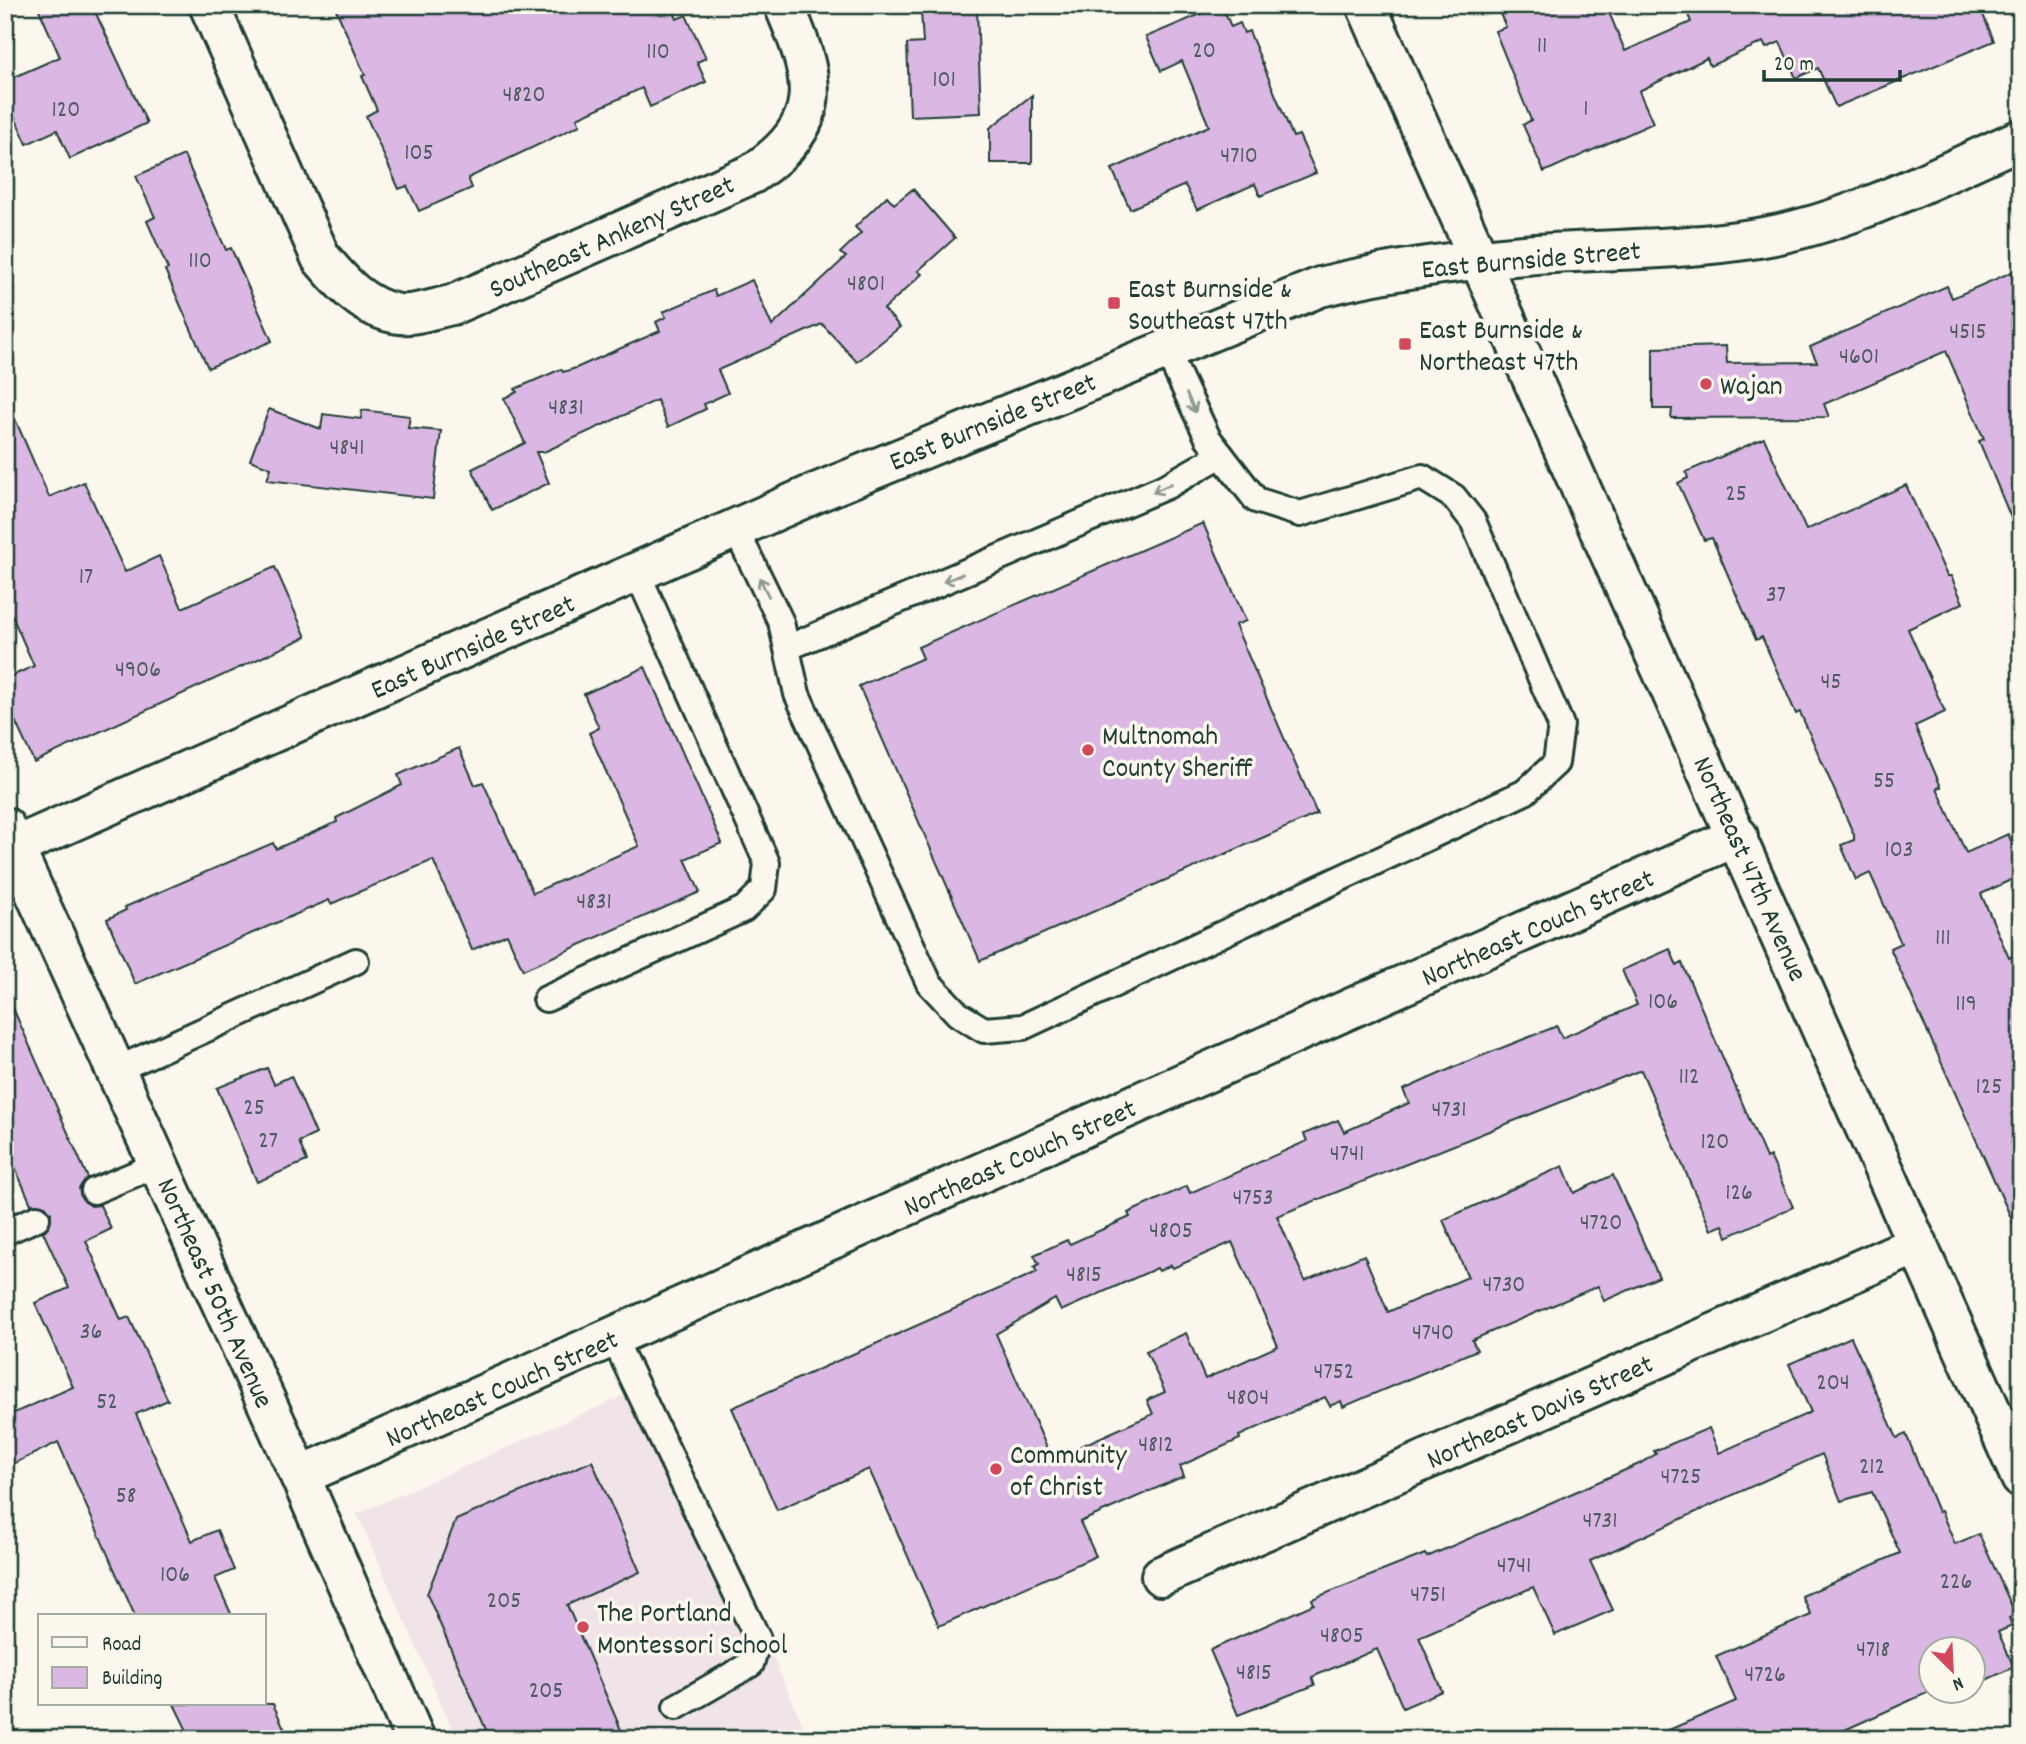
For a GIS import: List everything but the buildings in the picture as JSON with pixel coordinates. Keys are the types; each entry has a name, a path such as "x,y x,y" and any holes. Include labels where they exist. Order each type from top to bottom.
{"street":[{"name":"Southeast Ankeny Street","path":"209,5 321,258 346,288 376,308 401,314 452,305 752,174 781,154 802,124 811,85 800,42 784,5"},
{"name":"Northeast 47th Avenue","path":"1366,5 1738,836 2021,1478"},
{"name":"East Burnside Street","path":"8,841 735,528 1320,287 1369,275 1479,260 1757,239 1805,228 1866,208 2021,139"},
{"name":"Northeast Couch Street","path":"300,1476 1738,836"},
{"name":"Northeast 50th Avenue","path":"8,841 159,1164 415,1739"},
{"name":"Northeast Davis Street","path":"1161,1576 1918,1244"}],"lane":[{"path":"735,528 781,622 797,694 929,983 958,1014 984,1030 1023,1027 1525,792 1556,763 1561,725 1473,521 1454,497 1422,477 1300,514 1256,500 1208,438 1166,349"},
{"path":"787,648 1167,486 1221,455"},
{"path":"547,999 744,909 764,890 767,863 637,572"},
{"path":"116,1070 356,961"},
{"path":"93,1192 159,1164"},
{"path":"5,1232 37,1218"},
{"path":"613,1337 758,1639 751,1664 677,1707"}],"shaded area":[{"name":"The Portland Montessori School","path":"652,1383 809,1739 457,1739 357,1514"}],"place":[{"name":"East Burnside & Southeast 47th","path":"1114,303"},
{"name":"East Burnside & Northeast 47th","path":"1405,344"},
{"name":"Wajan","path":"1706,384"},
{"name":"Multnomah County Sheriff","path":"1088,750"},
{"name":"Community of Christ","path":"996,1469"},
{"name":"The Portland Montessori School","path":"583,1627"}]}
